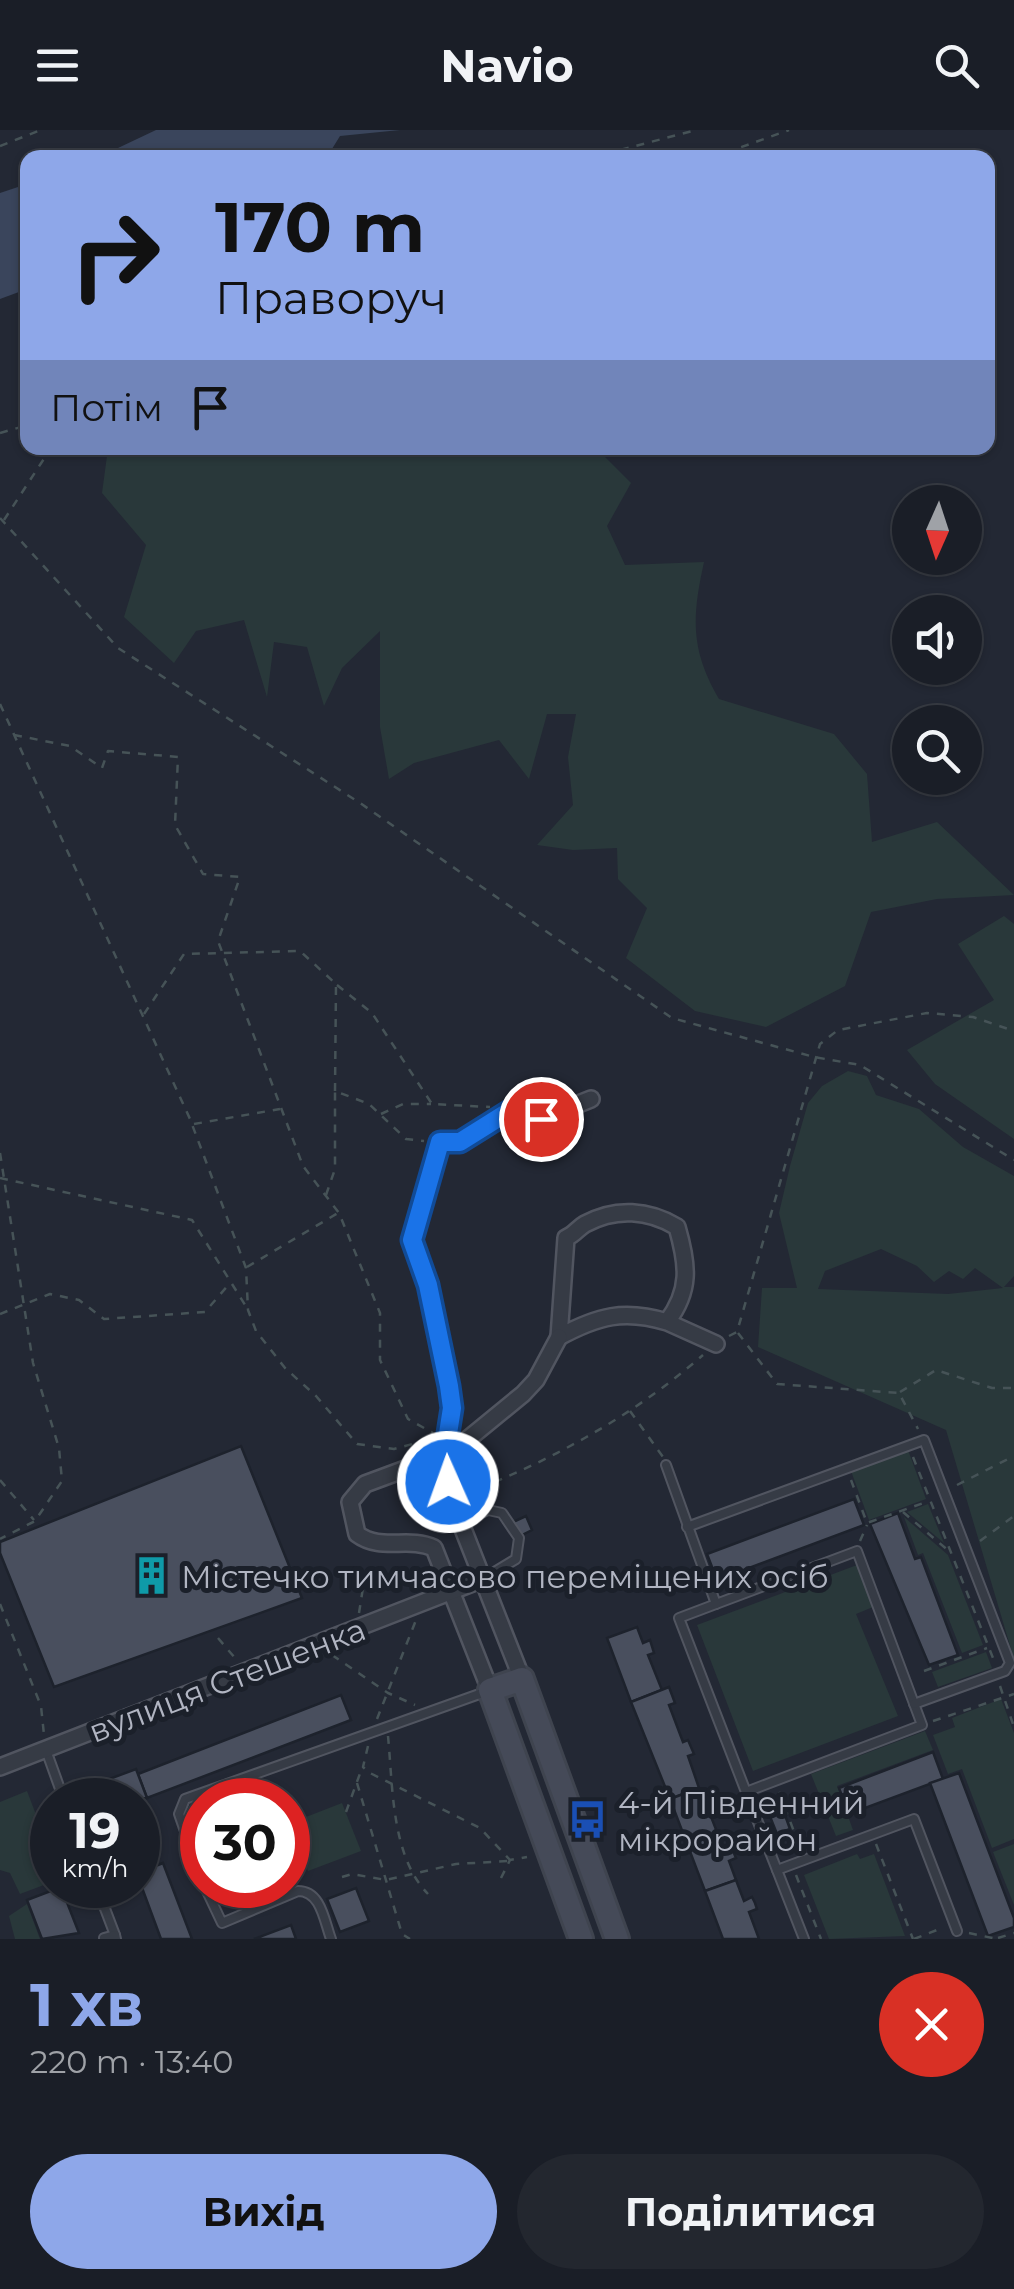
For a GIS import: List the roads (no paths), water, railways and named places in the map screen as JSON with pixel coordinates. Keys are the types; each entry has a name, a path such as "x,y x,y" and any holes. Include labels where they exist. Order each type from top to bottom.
{"street":[{"path":"591,1098 541,1119 511,1110 460,1142 440,1142 412,1240 428,1285 449,1386 447,1442 439,1463 616,1939"},
{"path":"581,1939 434,1548 421,1542 368,1542 357,1534 350,1502 365,1484 418,1464 439,1463 523,1394 559,1337 566,1238 583,1225 629,1212 656,1214 677,1227 684,1252 685,1298 667,1322"},
{"path":"559,1337 590,1320 637,1313 716,1344"},
{"name":"вулиця Стешенка","path":"0,1767 484,1579"},
{"path":"490,1690 522,1679"}],"lane":[{"path":"688,1527 924,1440 1010,1663 998,1674 914,1704"},
{"path":"666,1465 716,1604"},
{"path":"460,1522 488,1510 502,1513 519,1538 516,1559 484,1579"},
{"path":"746,1792 922,1725 856,1551 679,1618 776,1870 804,1939"},
{"path":"244,1778 490,1690"},
{"path":"46,1750 56,1778"},
{"path":"776,1870 914,1818 957,1930"},
{"path":"310,1892 332,1939"},
{"path":"104,1908 115,1937 104,1938"},
{"path":"215,1908 222,1923 258,1908"}],"water":[{"path":"156,130 400,130 340,136 331,150 114,150"},
{"path":"20,186 20,292 0,299 0,193"}],"place":[{"name":"Містечко тимчасово переміщених осіб","path":"151,1576"},
{"name":"4-й Південний мікрорайон","path":"588,1820"}]}
